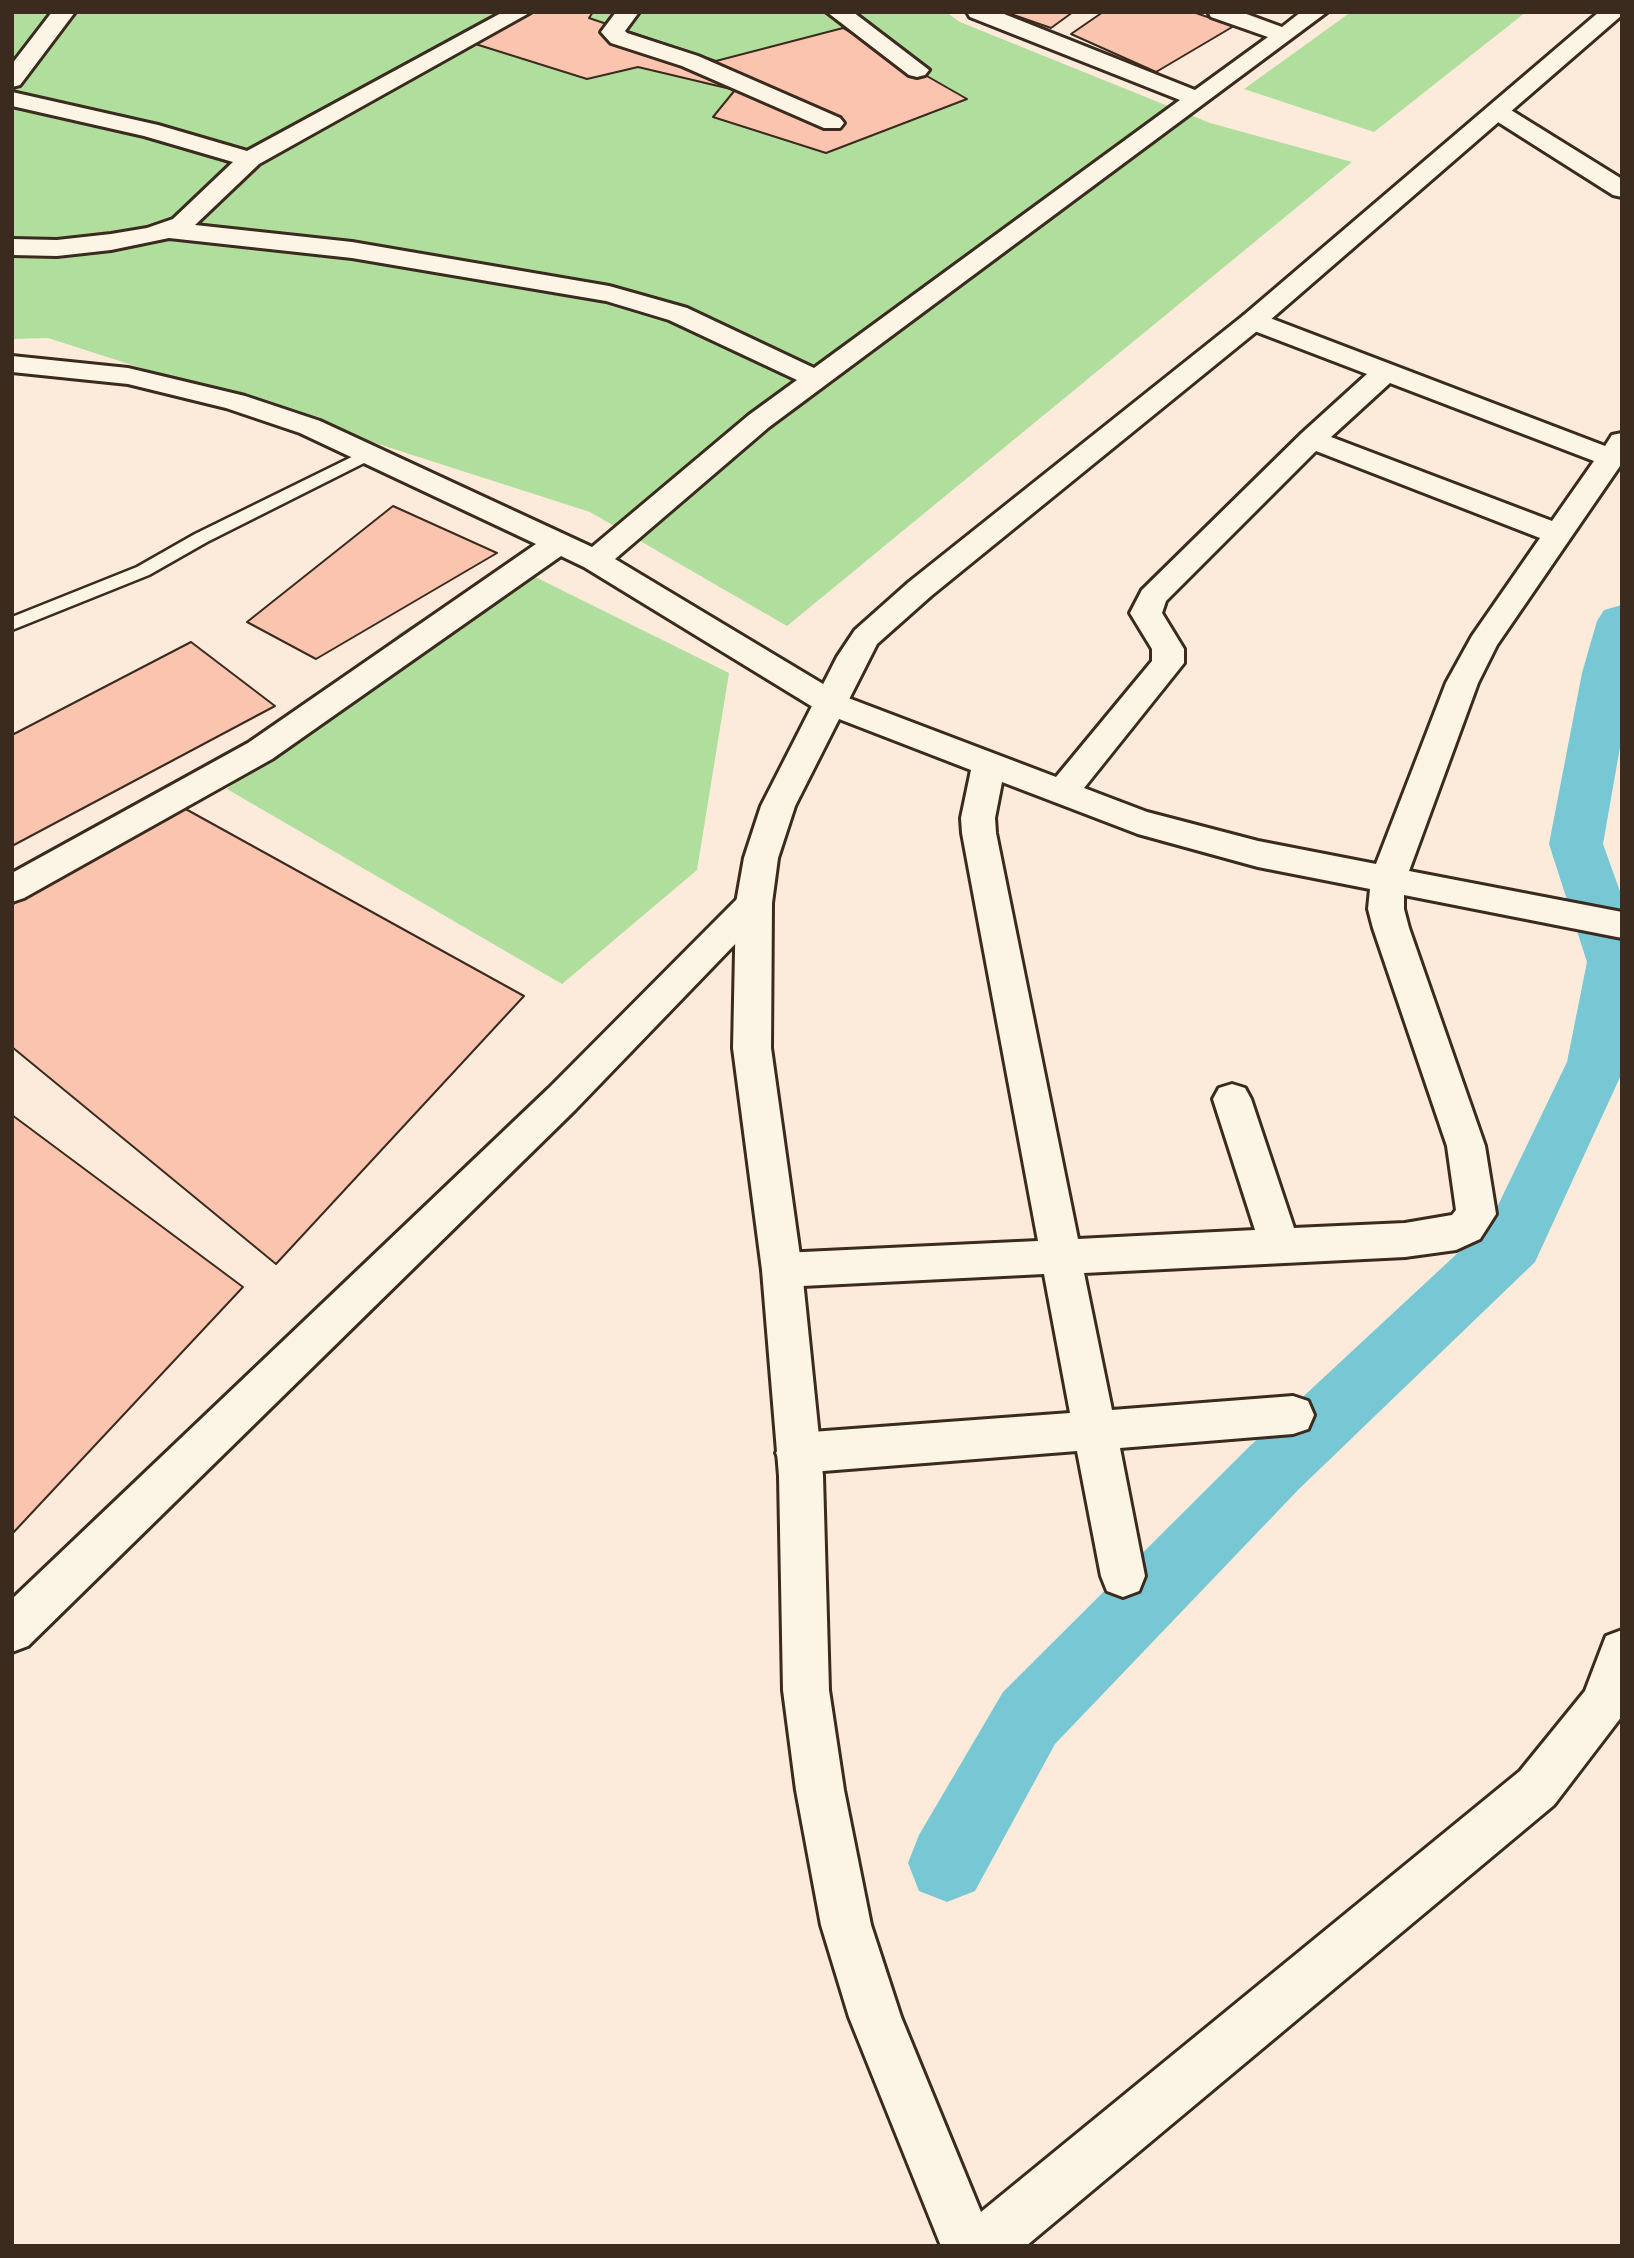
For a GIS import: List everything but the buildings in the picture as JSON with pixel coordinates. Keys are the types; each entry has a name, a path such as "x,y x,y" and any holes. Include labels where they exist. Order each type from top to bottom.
{"street":[{"path":"12,80 64,12"},
{"path":"168,230 195,214 250,159 520,12"},
{"path":"628,12 612,32 619,38 690,61 832,122"},
{"path":"838,12 917,70"},
{"path":"978,12 1198,99"},
{"path":"1219,12 1284,35"},
{"path":"595,560 741,435 1316,12"},
{"path":"968,2246 875,2017 846,1925 820,1790 806,1690 798,1453 782,1270 752,1048 754,903 761,858 778,806 832,704 853,656 866,637 931,580 1253,321 1613,12"},
{"path":"12,99 137,127 250,159"},
{"path":"1499,112 1622,190"},
{"path":"12,247 71,247 168,230 352,250 620,297 678,313 816,379"},
{"path":"782,1270 1405,1240 1456,1233 1466,1227 1476,1213 1466,1146 1391,928 1386,908 1388,879 1462,683 1482,643 1556,533 1617,450 1387,371 1253,321"},
{"path":"12,364 128,376 247,406 310,427 595,560 832,704 1138,822 1258,853 1622,925"},
{"path":"1062,793 1168,663 1168,649 1146,613 1153,597 1312,439 1387,371"},
{"path":"1312,439 1556,533"},
{"path":"12,889 260,751 557,544"},
{"path":"989,766 978,818 979,833 1123,1576"},
{"path":"12,1630 562,1099 754,903"},
{"path":"1232,1099 1280,1247"},
{"path":"798,1453 1094,1428 1293,1415"},
{"path":"983,2246 1537,1788 1603,1705 1622,1652"}],"lane":[{"path":"12,624 144,571 201,538 370,453"}],"green space":[{"path":"12,12 946,12 960,22 1210,123 1352,162 787,626 590,512 48,338 12,339"},
{"path":"1351,12 1526,12 1374,132 1244,89"},
{"path":"509,564 729,673 697,870 562,984 227,789 400,633"}],"waterway":[{"path":"947,1863 1029,1718 1275,1467 1512,1243 1597,1062 1616,962 1576,844 1607,673 1622,621"}]}
